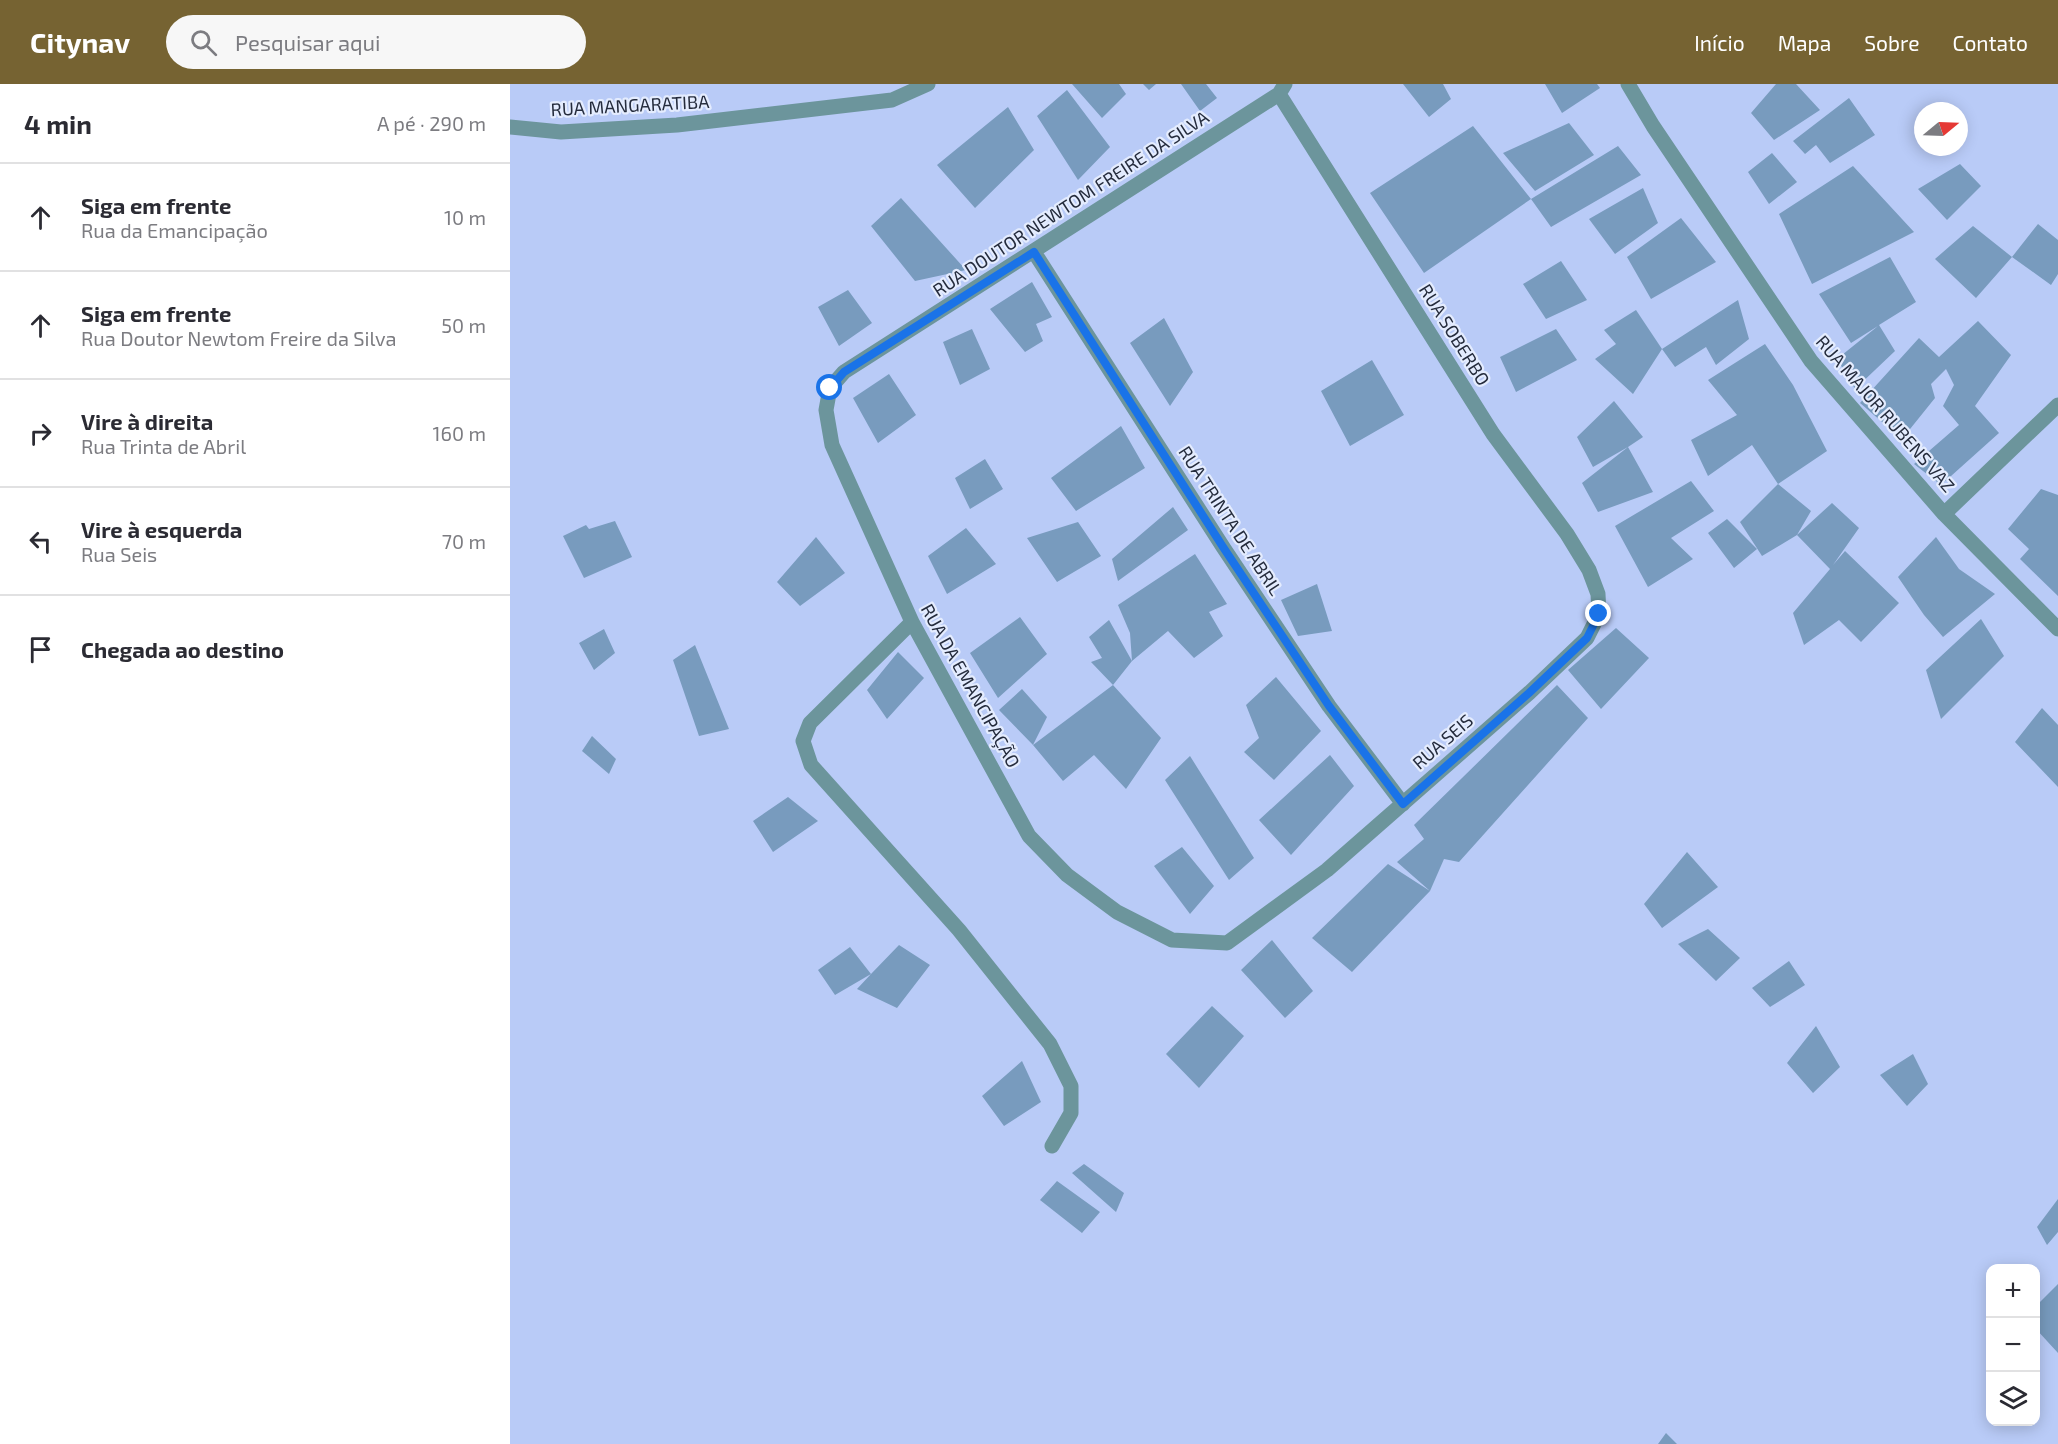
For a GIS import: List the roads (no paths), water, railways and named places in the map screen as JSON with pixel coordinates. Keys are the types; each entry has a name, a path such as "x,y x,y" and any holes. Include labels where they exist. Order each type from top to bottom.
{"street":[{"name":"RUA MANGARATIBA","path":"510,127 561,132 677,125 892,100 927,84"},
{"name":"RUA MAJOR RUBENS VAZ","path":"1628,84 1653,126 1810,361 1944,514 2058,629"},
{"name":"RUA DOUTOR NEWTOM FREIRE DA SILVA","path":"874,353 1034,252 1282,89"},
{"name":"RUA SOBERBO","path":"1282,89 1493,434 1567,534 1589,570 1598,594"},
{"name":"RUA TRINTA DE ABRIL","path":"1034,252 1223,547 1329,706 1403,804"},
{"name":"RUA DA EMANCIPAÇÃO","path":"874,353 844,372 830,388 826,410 832,445 912,622 1029,836 1067,875 1117,912 1172,940 1227,943"},
{"path":"1944,514 2058,405"},
{"name":"RUA SEIS","path":"1227,943 1327,870 1529,693 1587,638 1599,614 1598,594"},
{"path":"912,622 810,723 803,741 811,765 959,930 1050,1044 1071,1086 1071,1113 1052,1146"}]}
